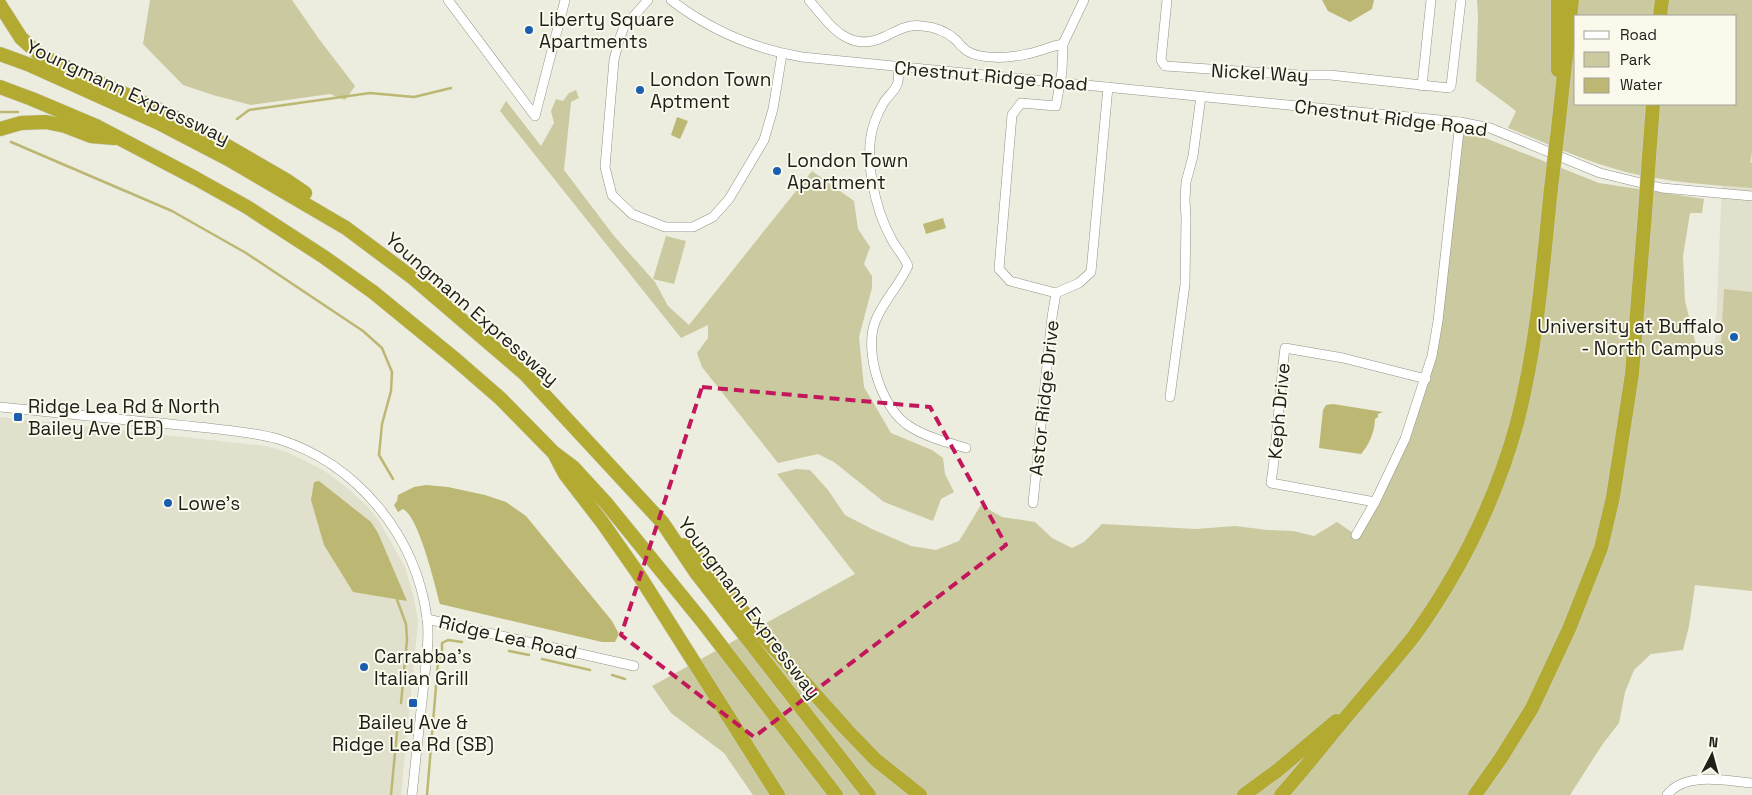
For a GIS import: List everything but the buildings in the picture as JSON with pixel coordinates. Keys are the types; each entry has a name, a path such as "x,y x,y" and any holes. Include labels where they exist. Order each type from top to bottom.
{"highway":[{"path":"1281,795 1400,653 1442,593 1474,535 1500,474 1516,424 1534,338 1558,128 1558,0"},
{"path":"1559,108 1566,68 1572,0"},
{"path":"0,5 21,38 40,55 203,132 286,180 326,207 346,228"},
{"name":"Youngmann Expressway","path":"0,54 38,68 159,122 228,159 346,228 413,278 525,374 662,522 697,574 869,795"},
{"path":"0,87 68,113 96,126 247,207 385,301 456,359 501,399 554,452 573,467 636,538 836,795"},
{"path":"1475,795 1532,708 1570,629 1601,548 1613,497 1632,374 1653,105"},
{"path":"0,129 21,123 40,122 59,125 92,136 117,138"},
{"path":"554,452 565,474 602,522 636,572 778,795"},
{"path":"662,522 707,567 762,635 851,734 876,760 920,795"},
{"path":"1244,795 1278,770 1358,703"}],"street":[{"path":"448,0 535,116 565,0"},
{"path":"648,0 624,26 619,40 614,60 605,167 612,195 632,214 664,227 693,227 700,224 713,218 729,199 764,140 773,109 782,54"},
{"name":"Chestnut Ridge Road","path":"671,0 721,31 758,47 802,58 1108,86 1460,122 1490,128 1600,173 1662,188 1752,196"},
{"path":"809,0 837,32 851,41 878,40 904,27 919,25 937,28 954,39 967,51 981,56 1006,57 1028,54 1050,46 1063,44"},
{"path":"1060,83 1063,44 1084,0"},
{"name":"Nickel Way","path":"1167,0 1161,60 1165,66 1299,76 1330,76 1449,88 1451,86 1461,0"},
{"path":"1422,86 1430,0"},
{"path":"898,67 898,82 895,90 883,103 874,124 870,171 877,205 892,240 904,256 908,266 886,300 874,324 872,354 876,377 890,408 907,425 936,439 966,448"},
{"name":"Astor Ridge Drive","path":"1060,83 1056,106 1021,103 1012,116 999,269 1010,281 1056,293 1080,283 1091,272 1108,86"},
{"path":"1170,397 1185,284 1186,182 1201,96"},
{"path":"1356,536 1375,502 1405,439 1432,356 1438,321 1460,122"},
{"name":"Astor Ridge Drive","path":"1033,502 1056,293"},
{"name":"Keph Drive","path":"1375,502 1271,483 1277,446 1281,378 1285,348 1343,358 1426,379"},
{"name":"Ridge Lea Road","path":"0,407 189,426 278,439 311,453 331,465 358,485 374,501 388,519 412,562 418,577 427,619 634,666"},
{"path":"412,795 426,655 427,619"},
{"path":"1667,795 1674,787 1691,780 1752,783"}],"highlighted area":[{"path":"702,387 930,407 1006,545 754,737 621,635"}],"shaded area":[{"name":"University at Buffalo - North Campus","path":"1752,0 1752,472 1710,468 1721,206 1733,105 1737,105"},
{"path":"0,417 266,446 287,452 323,470 345,486 367,506 379,521 405,567 418,621 401,795 0,795"}],"green space":[{"path":"150,0 292,0 355,86 345,100 330,94 251,105 183,85 143,44"},
{"path":"1477,0 1752,0 1752,151 1750,163 1752,163 1752,188 1672,181 1626,172 1581,158 1508,128 1516,111 1476,81"},
{"path":"576,90 579,98 571,102 564,170 614,236 655,282 668,306 689,325 812,171 854,201 858,229 870,247 864,264 872,276 872,288 859,337 864,387 891,433 932,450 943,458 945,474 954,492 941,499 933,521 884,502 834,462 818,454 778,463 702,367 697,353 708,338 708,325 681,338 500,111 506,101 541,146 554,123 551,111 556,99 563,101 569,93"},
{"path":"1470,132 1599,183 1704,199 1702,213 1690,213 1683,256 1685,301 1697,349 1721,342 1724,289 1752,292 1752,591 1695,585 1689,626 1683,650 1651,654 1634,670 1625,692 1619,723 1602,745 1570,795 753,795 724,753 671,713 652,686 855,574 777,474 796,469 810,470 828,490 845,515 911,546 936,550 959,541 981,505 1002,517 1035,522 1052,538 1072,548 1084,542 1102,524 1196,529 1235,526 1293,531 1314,536 1337,522 1356,535 1375,502 1426,379 1458,139"},
{"path":"666,236 686,241 674,284 653,279"}],"water":[{"path":"1322,0 1374,0 1372,9 1350,22 1328,11"},
{"path":"677,117 688,121 680,139 671,135"},
{"path":"943,218 946,228 926,234 923,224"},
{"path":"1333,404 1383,412 1378,414 1378,417 1375,419 1371,438 1361,454 1319,448 1323,410 1326,405"},
{"path":"319,481 371,522 378,533 407,601 353,592 324,545 311,500 314,482"},
{"path":"426,485 448,487 485,495 506,502 526,516 612,621 619,634 615,642 602,642 440,604 426,552 415,525 403,509 398,512 394,505 398,495 414,487"}],"waterway":[{"path":"237,119 249,110 370,93 414,97 451,88"},
{"path":"0,112 18,112"},
{"path":"11,142 172,211 246,253 363,331 382,348 392,372 391,391 382,424 379,455 393,479"},
{"path":"396,597 406,624 407,640 401,703"},
{"path":"427,795 438,662 442,653 442,643 448,640 462,642"},
{"path":"509,651 529,655"},
{"path":"542,659 590,670"},
{"path":"612,675 625,679"},
{"path":"391,795 397,732"}],"place":[{"name":"Liberty Square Apartments","path":"529,30"},
{"name":"London Town Aptment","path":"640,90"},
{"name":"London Town Apartment","path":"777,171"},
{"name":"University at Buffalo - North Campus","path":"1734,337"},
{"name":"Ridge Lea Rd & North Bailey Ave (EB)","path":"18,417"},
{"name":"Lowe's","path":"168,503"},
{"name":"Carrabba's Italian Grill","path":"364,667"},
{"name":"Bailey Ave & Ridge Lea Rd (SB)","path":"413,703"}]}
